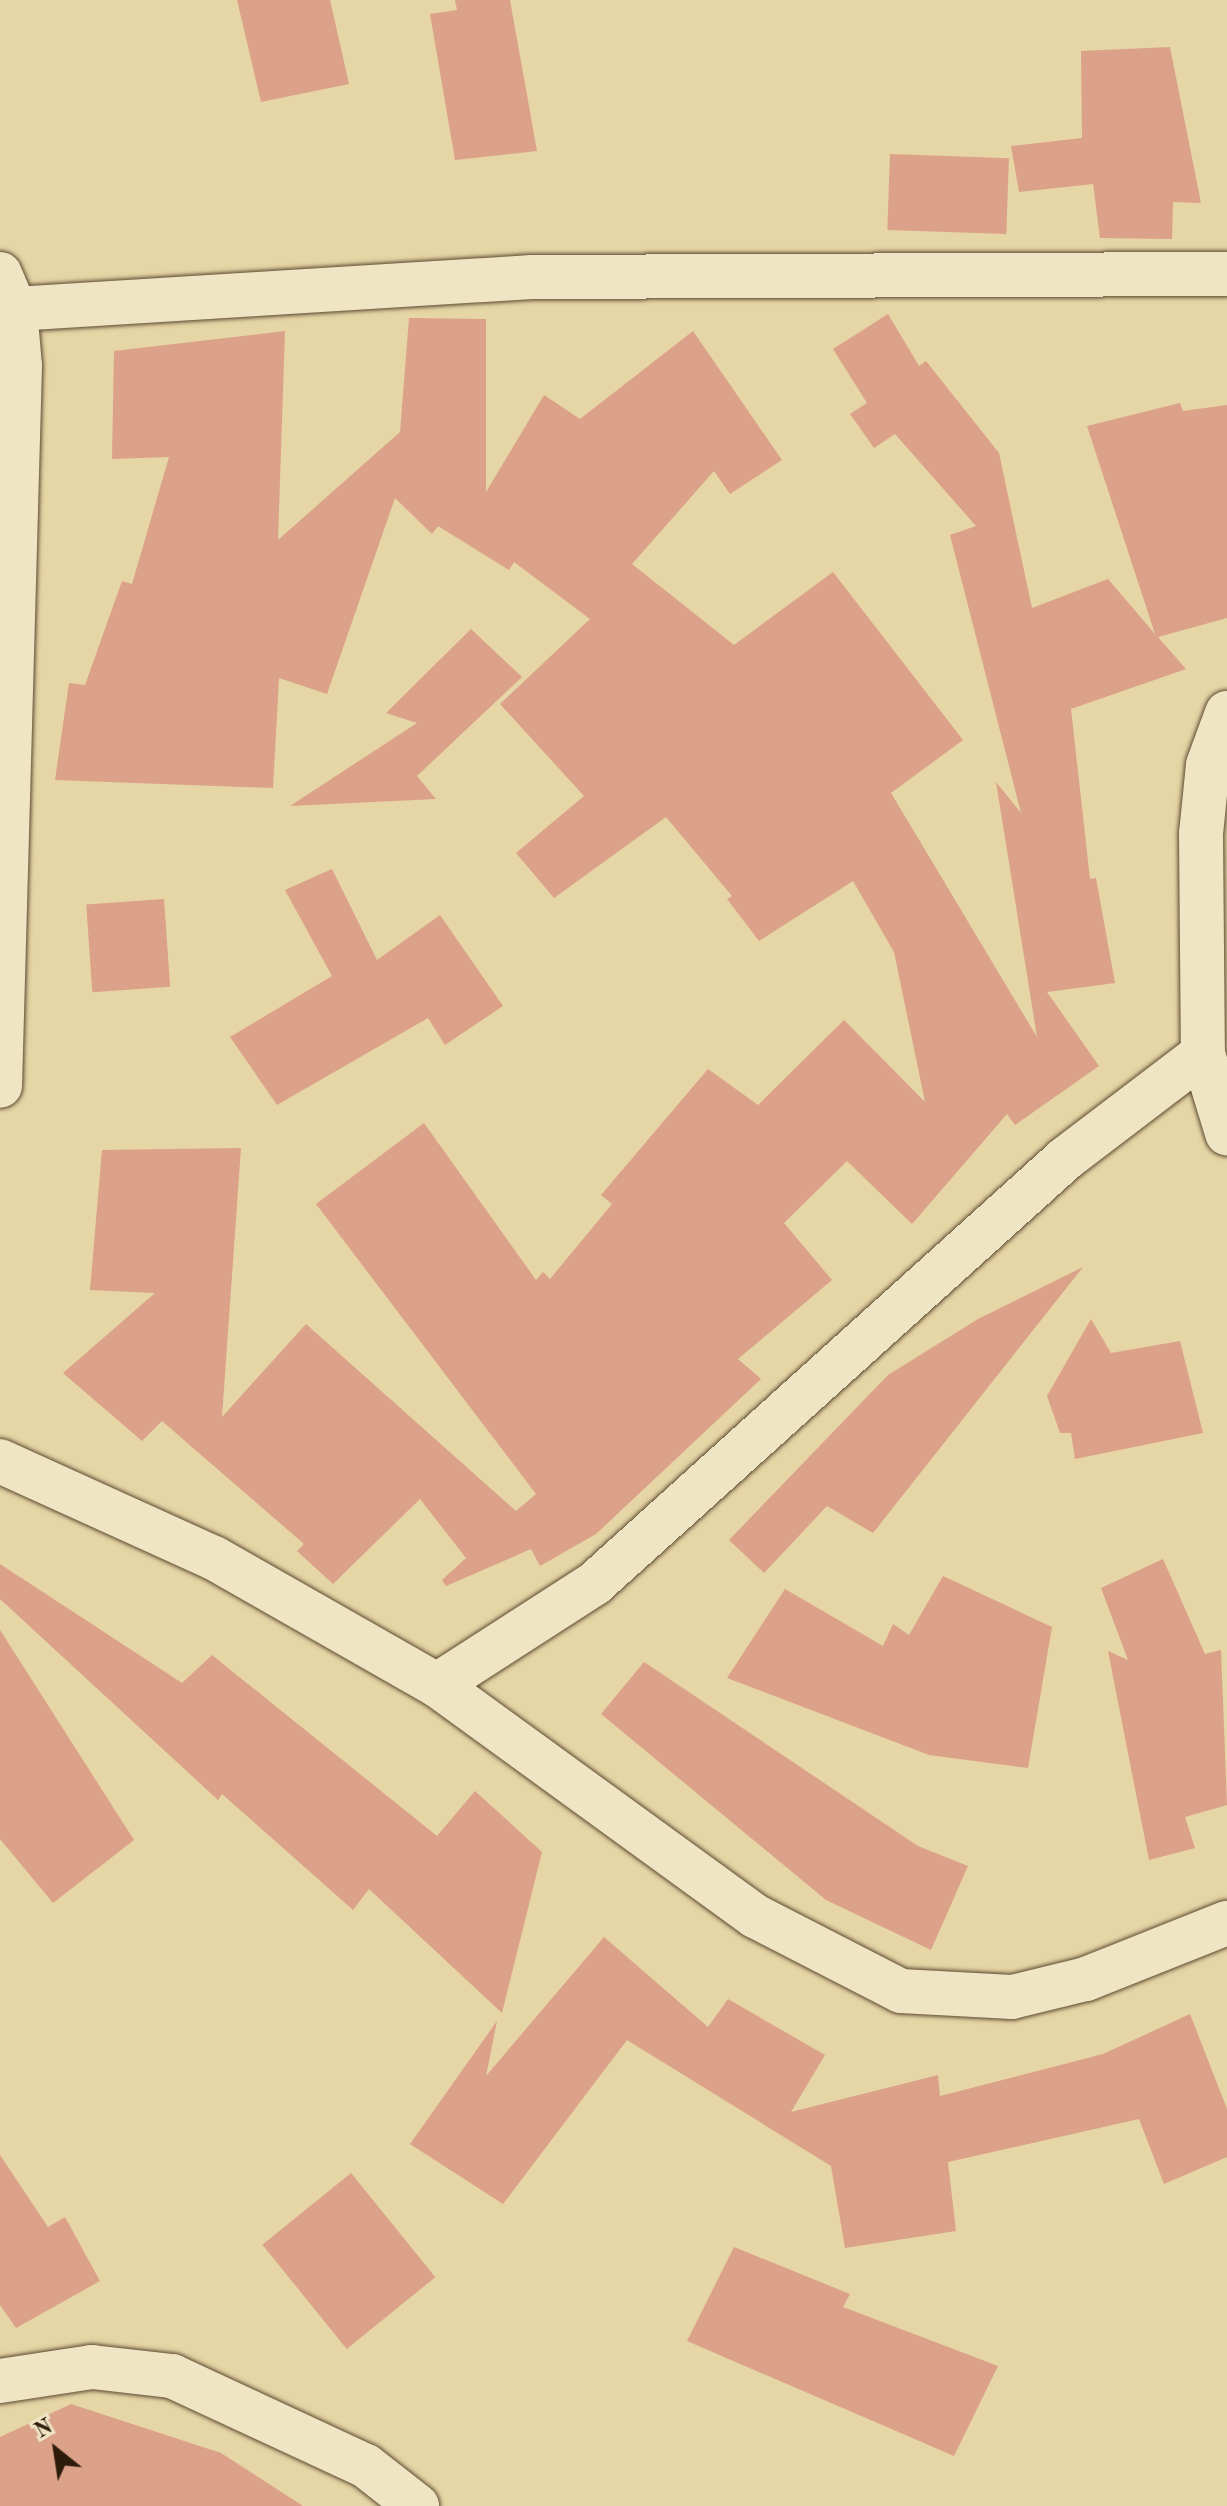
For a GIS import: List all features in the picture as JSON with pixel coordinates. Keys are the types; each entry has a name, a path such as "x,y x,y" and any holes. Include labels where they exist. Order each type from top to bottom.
{"street":[{"path":"0,1086 19,493 8,291 532,277 1227,274"},
{"path":"1227,713 1208,765 1201,834 1203,1054 1227,1133"},
{"path":"437,1685 594,1584 1065,1159 1203,1054"},
{"path":"0,1461 214,1558 437,1685 755,1916 901,1991 1012,1997 1086,1979 1227,1923"},
{"path":"0,2381 92,2367 172,2376 366,2466 417,2506"}],"building":[{"path":"237,0 330,0 349,84 261,102"},
{"path":"455,0 510,0 537,151 455,160 430,14 457,10"},
{"path":"1170,47 1201,203 1173,202 1172,239 1100,238 1093,184 1019,192 1011,146 1082,138 1081,51"},
{"path":"890,154 1009,158 1006,234 887,230"},
{"path":"888,314 919,366 926,361 999,453 1032,608 1108,579 1155,634 1087,426 1180,403 1183,411 1227,405 1227,618 1158,637 1186,669 1071,709 1090,879 1096,878 1115,983 1047,992 1099,1066 1015,1125 1007,1114 912,1224 847,1161 784,1223 832,1280 738,1359 761,1379 596,1534 540,1566 531,1549 446,1586 442,1580 466,1558 420,1499 333,1584 297,1551 304,1544 162,1421 142,1441 63,1373 155,1293 90,1290 102,1150 241,1148 222,1417 306,1324 516,1511 536,1494 316,1204 424,1123 536,1280 543,1272 550,1279 612,1204 601,1195 708,1069 758,1105 844,1020 925,1102 894,952 853,881 759,941 727,899 732,896 666,817 554,898 516,853 584,796 500,704 590,619 514,562 509,570 438,526 432,534 395,498 327,694 279,678 273,788 55,780 69,683 85,685 122,581 132,584 169,457 112,459 114,351 285,331 278,540 400,432 409,318 486,319 486,492 544,395 580,419 693,331 782,460 730,494 714,471 632,564 734,645 833,572 963,740 891,793 1037,1037 996,782 1021,813 950,535 976,526 895,434 874,448 850,414 867,403 833,349"},
{"path":"471,629 522,677 417,776 436,799 290,806 417,723 386,713"},
{"path":"332,869 377,960 440,915 503,1006 445,1045 428,1018 277,1105 230,1037 332,976 285,890"},
{"path":"164,899 170,987 92,992 86,904"},
{"path":"1083,1267 873,1533 827,1506 764,1573 729,1540 888,1375 978,1319"},
{"path":"1091,1319 1111,1353 1180,1341 1203,1433 1075,1459 1071,1433 1060,1433 1047,1396"},
{"path":"1163,1559 1205,1654 1221,1650 1227,1805 1185,1817 1195,1848 1149,1860 1108,1651 1128,1660 1101,1588"},
{"path":"0,1564 182,1683 212,1655 437,1836 475,1791 542,1852 502,2013 369,1889 353,1910 222,1794 218,1800 0,1599"},
{"path":"943,1576 1052,1627 1028,1768 929,1755 727,1678 785,1589 883,1646 893,1624 909,1635"},
{"path":"0,1630 134,1840 53,1903 0,1839"},
{"path":"644,1662 918,1846 968,1866 931,1950 826,1900 601,1714"},
{"path":"604,1937 708,2027 728,1999 825,2055 791,2112 938,2075 940,2096 1103,2054 1190,2014 1227,2109 1227,2157 1164,2184 1139,2119 948,2162 956,2231 845,2248 831,2166 627,2040 503,2204 410,2144 497,2021 486,2076"},
{"path":"0,2155 48,2227 65,2217 100,2281 16,2328 0,2305"},
{"path":"351,2173 435,2277 347,2349 262,2245"},
{"path":"734,2247 850,2294 843,2307 998,2366 954,2456 687,2341"},
{"path":"71,2404 221,2453 303,2506 0,2506 0,2437"}]}
